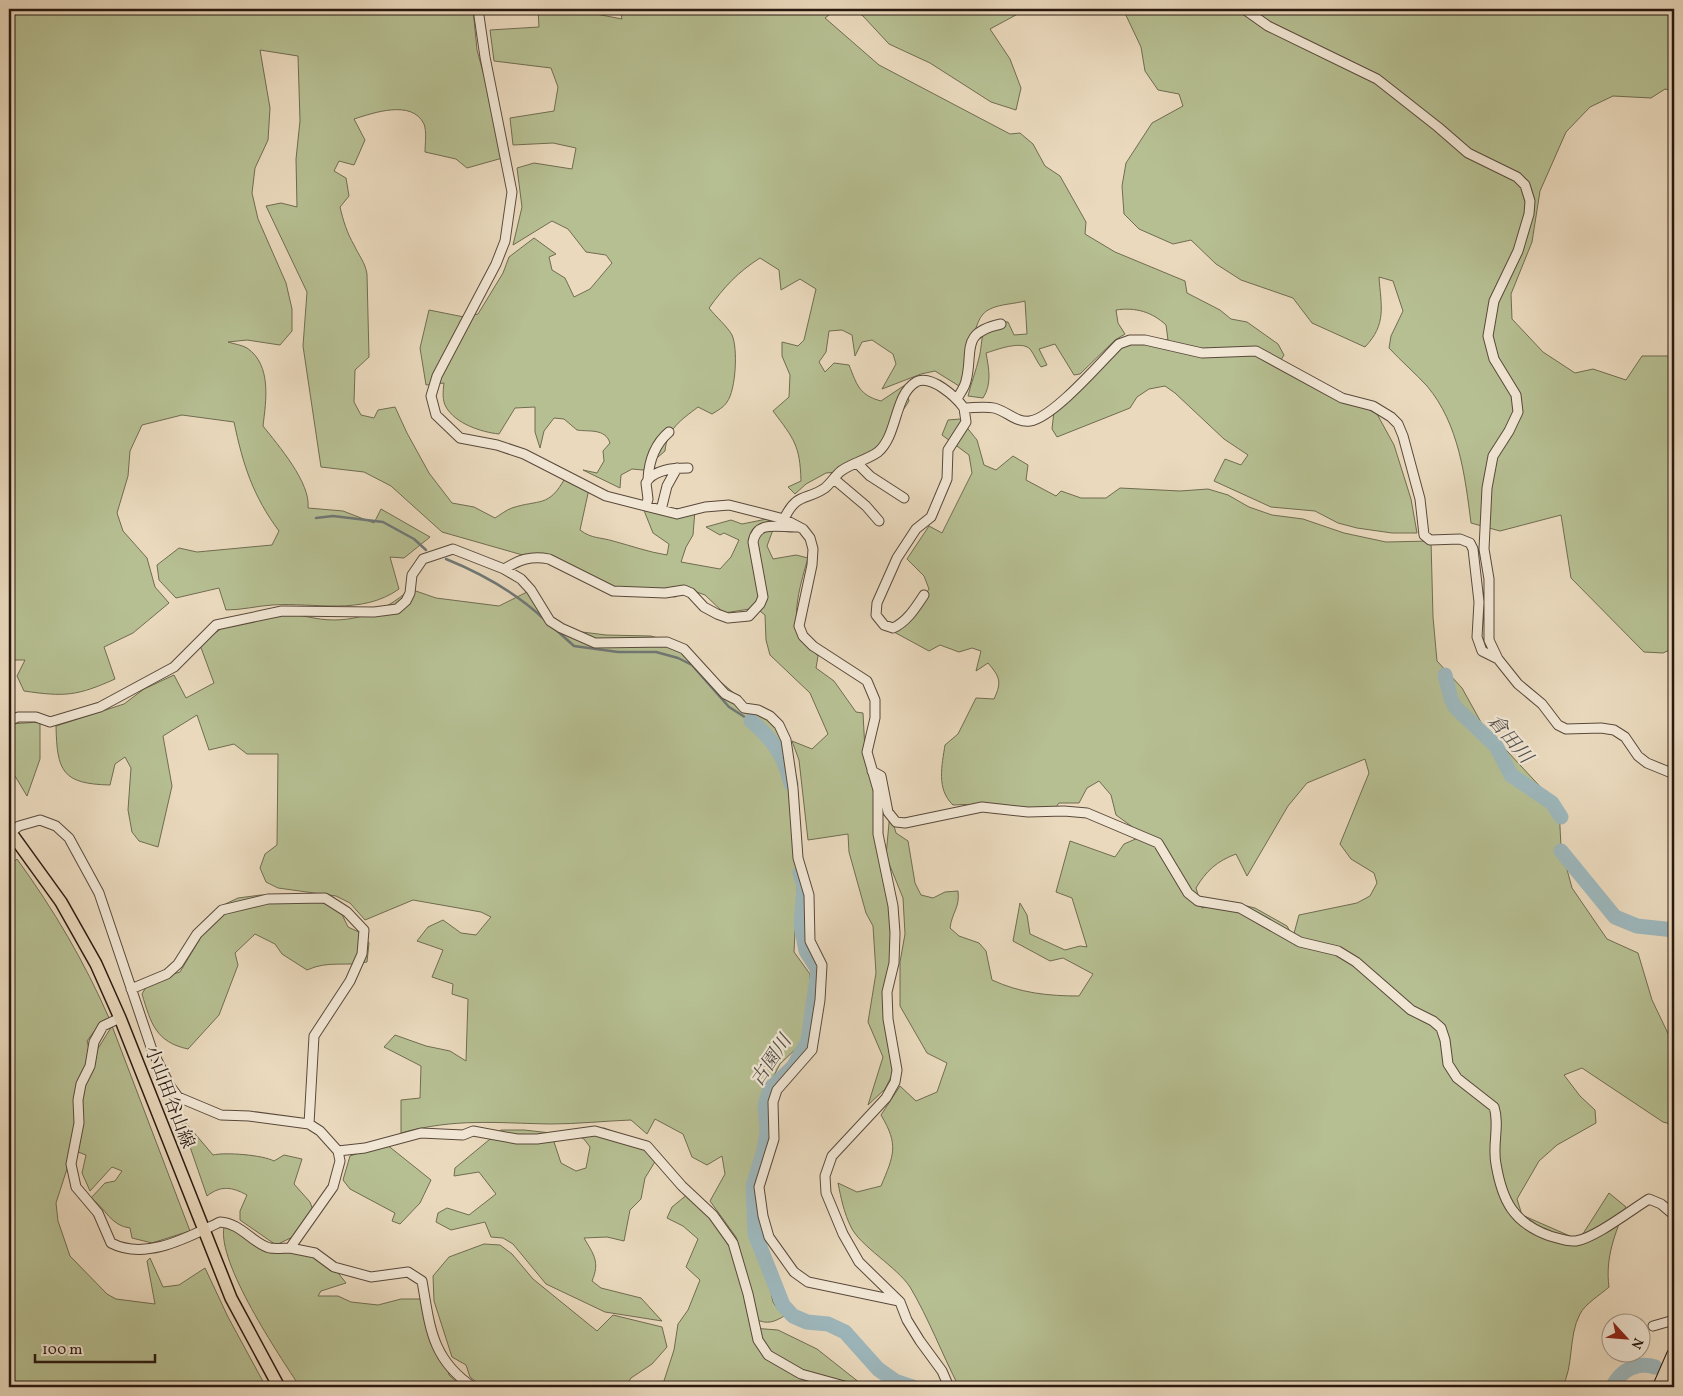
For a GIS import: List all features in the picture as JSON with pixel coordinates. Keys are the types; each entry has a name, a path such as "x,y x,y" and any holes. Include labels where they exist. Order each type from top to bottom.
{"highway":[{"path":"1660,1387 1674,1355"}],"main road":[{"name":"小山田谷山線","path":"10,833 45,878 73,922 96,964 120,1018 202,1230 231,1298 279,1387"}],"street":[{"path":"478,9 484,57 512,192 502,249 477,302 447,354 437,376 431,396 436,414 460,438 497,445 524,454 606,496 677,514 705,507 729,505 784,519 798,527 810,538 813,549 812,565 799,626 803,636 813,646 867,681 875,700 875,718 867,752 878,790 878,834 893,906 895,933 894,963 887,992 888,1019 898,1070 895,1082 886,1098 832,1156 825,1176 826,1193 843,1234 859,1262 900,1302 907,1320 942,1371 949,1387"},
{"path":"1244,9 1268,26 1377,79 1468,153 1517,178 1524,185 1530,201 1529,214 1518,251 1494,301 1488,336 1494,359 1516,395 1518,412 1509,431 1493,456 1487,488 1484,549 1489,579 1490,640 1498,659 1518,684 1542,704 1558,725 1566,729 1601,728 1614,730 1625,737 1638,756 1647,763 1674,774"},
{"path":"957,399 966,382 968,350 976,334 988,326 1001,324"},
{"path":"964,408 995,408 1019,420 1029,421 1043,417 1119,344 1130,340 1145,340 1202,353 1256,352 1342,398 1373,406 1391,417 1398,424 1403,436 1420,499 1424,535 1430,540 1460,539 1470,543 1473,549 1479,602 1477,637 1482,650 1498,659"},
{"path":"784,519 790,507 804,496 824,488 841,471 878,452 890,434 899,407 916,382 925,380 934,384 957,399 964,408 966,422 948,450 947,479 931,517 916,529 897,558 877,603 876,615 879,620 888,626 898,626 924,595"},
{"path":"646,506 648,499 646,483 653,452 661,439 669,432"},
{"path":"857,463 870,476 904,498"},
{"path":"648,479 661,472 677,468 688,468"},
{"path":"661,510 667,486 677,468"},
{"path":"834,479 866,506 879,521"},
{"path":"504,569 519,560 537,556 548,559 613,592 665,593 684,590 691,593 704,608 728,618 749,616 760,604 763,596 753,542 754,534 762,527 767,526 779,528 798,527"},
{"path":"9,721 18,718 36,717 50,722 100,707 174,667 216,625 282,611 374,612 397,609 406,601 410,593 412,575 423,559 453,549 504,569 521,579 531,590 550,620 561,628 595,643 667,642 684,649 724,694 737,700 744,708 758,710 770,716 779,725 786,740 793,788 798,858 809,895 810,941 822,965 820,1000 812,1050 777,1090 773,1102 774,1139 759,1187 763,1216 769,1238 794,1272 808,1282 900,1302"},
{"path":"872,771 881,776 888,812 896,822 906,822 982,807 1028,812 1087,813 1158,843 1188,892 1198,901 1240,908 1300,942 1338,951 1356,962 1411,1010 1433,1021 1441,1028 1445,1040 1448,1064 1458,1078 1494,1107 1497,1113 1494,1142 1496,1163 1504,1198 1512,1212 1534,1230 1568,1241 1577,1241 1600,1230 1649,1199 1661,1204 1674,1215"},
{"path":"10,833 19,826 40,820 56,826 69,838 99,893 152,1050 170,1086 178,1097 221,1115 249,1116 309,1124 320,1131 338,1151 340,1161 333,1187 290,1248"},
{"path":"131,989 167,974 178,964 197,934 222,910 268,898 325,898 346,912 364,930 362,954 343,994 314,1036 309,1124"},
{"path":"120,1018 103,1026 98,1032 90,1066 81,1084 78,1100 79,1123 71,1164 76,1187 98,1213 108,1238 118,1246 156,1248 220,1222 227,1223 269,1248 290,1248 315,1253 334,1267 371,1277 408,1272 422,1281 431,1332 438,1350 446,1363 472,1387"},
{"path":"338,1151 365,1148 421,1132 463,1135 473,1131 517,1139 537,1139 595,1131 647,1146 682,1186 713,1215 733,1243 748,1294 758,1340 768,1355 801,1374 848,1387"},
{"path":"1652,1326 1674,1320"}],"green space":[{"path":"9,9 473,9 477,50 506,157 467,168 456,159 425,152 425,127 418,116 411,112 392,110 381,111 354,119 365,140 354,165 339,161 334,171 346,178 349,196 340,207 347,231 367,274 369,357 355,370 354,402 361,415 374,418 378,410 395,407 429,473 452,503 474,507 495,518 512,508 543,501 554,494 565,478 589,489 580,530 592,536 667,555 669,544 653,533 643,508 695,510 693,535 686,547 681,562 720,569 731,557 739,540 724,533 720,535 706,527 731,520 742,524 767,519 774,527 767,546 773,559 796,555 808,558 798,599 798,631 802,639 818,656 816,668 834,681 856,712 863,713 865,751 874,793 892,917 889,994 892,1018 893,1073 885,1089 868,1105 883,1057 868,1022 876,973 873,926 866,913 849,852 848,834 808,840 799,760 792,741 812,749 828,734 810,693 770,655 766,640 765,615 756,608 724,613 705,595 691,590 675,597 614,590 547,562 442,532 391,486 364,472 321,467 303,346 307,292 266,206 281,203 297,207 296,159 300,121 298,56 260,50 270,108 268,140 255,168 252,193 258,219 286,283 292,309 292,331 280,345 247,340 228,342 247,348 255,355 260,364 266,384 263,426 299,476 308,498 308,508 343,511 374,523 381,509 430,537 404,558 390,557 399,589 369,602 337,606 272,605 226,610 219,588 176,598 159,580 157,565 179,548 197,552 272,545 279,531 262,505 250,479 234,422 182,415 142,425 130,451 128,476 117,513 123,531 147,558 155,587 169,603 133,633 104,647 115,679 91,689 71,694 24,691 17,676 25,660 9,660"},
{"path":"538,9 570,9 622,19 620,9 837,9 825,18 879,65 1010,134 1020,133 1033,144 1045,166 1060,176 1086,222 1085,234 1115,252 1185,281 1187,293 1220,310 1231,319 1247,322 1278,344 1284,355 1279,363 1377,414 1394,445 1411,499 1417,533 1392,533 1357,528 1338,523 1315,511 1271,507 1214,481 1225,459 1241,465 1248,455 1224,439 1165,386 1149,389 1137,397 1130,408 1057,437 1052,429 1054,411 1126,343 1143,337 1168,340 1166,325 1155,317 1137,310 1116,310 1118,323 1125,334 1115,340 1080,374 1074,375 1055,344 1039,349 1047,365 1041,367 1030,349 1026,346 1008,346 986,353 989,376 988,387 983,398 968,396 984,332 991,324 1008,322 1014,335 1027,334 1025,301 994,307 983,314 975,332 968,367 959,386 935,371 921,374 882,389 896,364 893,354 872,340 862,342 855,356 852,335 842,330 829,331 826,352 819,362 825,372 834,363 849,365 857,384 868,396 881,401 905,385 909,401 876,452 849,471 826,473 806,484 795,494 788,487 801,481 797,450 791,436 773,411 789,397 790,375 782,356 782,342 798,346 804,340 816,289 800,279 781,290 779,270 760,258 732,280 709,308 730,332 734,341 734,379 727,402 712,414 698,407 686,416 672,431 666,443 665,451 643,470 632,469 621,475 620,488 583,470 597,473 604,461 603,451 610,443 608,438 601,433 577,430 564,419 554,418 544,431 540,448 535,432 535,407 515,408 499,434 477,429 462,422 450,413 446,407 443,395 444,383 426,385 420,348 429,310 464,317 478,314 503,273 509,257 534,238 556,254 549,257 552,270 565,278 574,297 590,289 612,263 606,255 586,252 568,229 552,221 513,245 522,207 517,168 534,163 572,169 576,148 553,143 513,145 510,118 554,111 558,87 551,68 494,61 490,30 539,27"},
{"path":"853,9 1027,9 990,29 1010,59 1021,88 1016,110 991,102 930,63 889,44 863,16"},
{"path":"1123,9 1674,9 1674,91 1665,89 1651,98 1613,96 1590,107 1566,132 1540,191 1532,242 1511,294 1512,319 1543,352 1575,373 1593,369 1626,380 1642,356 1674,356 1674,648 1663,653 1644,652 1571,578 1561,515 1500,531 1471,523 1459,451 1447,417 1427,386 1389,348 1391,336 1403,311 1393,281 1379,277 1380,322 1372,339 1365,347 1312,323 1293,298 1241,280 1216,264 1191,240 1173,244 1139,229 1124,214 1122,186 1126,163 1152,123 1183,106 1179,94 1158,90 1145,71 1141,47"},
{"path":"960,419 977,440 984,465 996,470 1013,456 1028,465 1026,480 1056,496 1061,491 1081,498 1106,498 1120,488 1180,491 1208,489 1228,495 1249,507 1272,515 1303,519 1344,533 1386,542 1431,541 1433,617 1437,661 1462,688 1482,724 1559,807 1561,847 1572,888 1607,939 1638,953 1652,1000 1674,1046 1674,1125 1663,1122 1582,1068 1564,1075 1580,1096 1595,1110 1596,1123 1557,1145 1539,1161 1517,1199 1522,1215 1579,1240 1609,1193 1626,1207 1610,1256 1608,1266 1609,1287 1589,1303 1580,1314 1574,1332 1568,1371 1562,1387 959,1387 910,1287 897,1272 862,1242 851,1227 838,1183 857,1192 881,1186 893,1150 887,1125 881,1115 900,1086 916,1101 937,1092 947,1063 927,1053 900,1006 900,962 905,934 903,898 886,856 890,812 896,833 908,841 915,883 921,895 933,898 945,892 958,891 958,902 950,928 959,936 979,943 986,951 992,980 1024,991 1045,994 1079,996 1093,974 1063,958 1050,961 1013,941 1020,903 1027,915 1030,934 1065,950 1080,946 1087,947 1072,898 1056,892 1070,841 1115,857 1124,844 1138,838 1138,831 1116,815 1111,795 1099,781 1087,788 1079,803 1059,803 1049,816 1025,815 977,805 953,805 944,792 942,776 945,745 958,734 976,698 994,699 999,684 995,672 988,663 976,671 981,651 972,648 959,652 940,645 929,651 894,632 910,618 929,589 924,576 907,559 929,526 942,533 972,473 969,455 942,435 948,420","holes":["1365,759 1369,773 1340,844 1351,859 1374,873 1377,883 1370,896 1357,903 1299,915 1293,937 1287,926 1255,908 1226,901 1202,908 1196,888 1204,876 1218,863 1236,854 1247,876 1288,806 1307,783"]},
{"path":"410,589 436,598 499,606 527,592 553,621 574,631 606,635 651,636 675,643 749,706 777,726 784,746 800,833 794,952 810,974 810,1004 802,1043 780,1064 766,1091 768,1141 754,1194 755,1219 773,1302 779,1311 786,1315 771,1322 755,1319 751,1290 736,1237 710,1201 725,1174 722,1156 707,1165 692,1157 683,1134 655,1119 647,1134 631,1120 560,1124 457,1123 401,1133 401,1100 420,1098 421,1066 384,1047 395,1035 426,1046 450,1051 466,1061 468,999 452,994 453,984 432,977 443,950 417,941 428,927 443,920 461,933 476,935 491,917 481,912 413,900 365,920 350,903 336,896 278,888 266,882 260,868 265,854 277,845 278,754 247,754 234,744 209,750 197,715 163,736 172,786 158,847 139,841 132,832 128,810 131,768 125,757 115,764 110,785 81,782 65,772 58,754 56,726 124,704 144,689 174,675 186,698 214,683 200,645 220,629 236,620 252,613 260,612 287,613 327,620 353,618 377,611 389,605"},
{"path":"40,722 40,759 27,796 9,766 9,724"},
{"path":"17,859 68,936 109,1018 98,1026 87,1041 91,1056 112,1026 190,1231 152,1243 132,1238 130,1228 118,1224 91,1198 105,1183 115,1181 122,1171 112,1167 90,1191 82,1173 86,1155 73,1150 56,1203 58,1221 70,1256 107,1294 116,1299 155,1304 147,1261 150,1258 163,1287 179,1285 205,1268 228,1317 266,1387 9,1387 9,866"},
{"path":"283,895 338,906 348,927 363,934 369,943 367,962 330,964 307,970 282,954 275,944 255,934 235,953 238,965 219,1015 188,1049 169,1042 156,1030 145,1005 142,994 149,982 180,972 219,907 238,898"},
{"path":"179,1115 213,1155 244,1155 262,1157 274,1161 284,1155 302,1159 294,1184 310,1202 314,1213 303,1232 276,1245 240,1220 240,1211 247,1195 227,1188 212,1192 207,1196"},
{"path":"604,1128 641,1142 656,1160 645,1178 641,1199 630,1210 624,1241 607,1237 584,1238 591,1249 596,1264 592,1281 601,1288 641,1298 662,1321 605,1312 546,1284 513,1244 503,1238 491,1237 485,1222 451,1230 436,1222 438,1213 447,1208 469,1215 496,1194 479,1172 454,1176 455,1168 501,1130 551,1133 561,1163 576,1171 586,1168 590,1147 584,1139 571,1133"},
{"path":"386,1144 431,1180 420,1203 400,1224 392,1221 395,1213 350,1189 343,1180 350,1156"},
{"path":"688,1194 715,1223 733,1253 743,1277 745,1303 752,1328 778,1330 817,1349 865,1387 662,1387 674,1350 678,1324 688,1310 700,1280 686,1267 698,1239 683,1226 667,1218 672,1207"},
{"path":"228,1224 257,1243 306,1250 332,1265 346,1283 321,1291 318,1296 338,1296 351,1302 378,1305 401,1299 420,1299 443,1351 449,1375 462,1387 300,1387 265,1332 239,1285 224,1243 224,1227"},
{"path":"484,1244 500,1245 512,1254 533,1279 597,1331 613,1315 662,1327 667,1347 652,1364 631,1378 625,1387 483,1387 470,1377 466,1365 452,1357 434,1301 433,1276 449,1257"}],"waterway":[{"path":"316,518 333,516 383,522 414,539 426,550"},
{"path":"446,559 498,584 522,600 544,619"},
{"path":"554,628 574,646 618,652 656,652 678,658 692,665 729,707 751,721"},
{"name":"倉田川","path":"1445,675 1455,707 1496,746 1511,775 1552,803 1561,817"},
{"name":"古園川","path":"751,721 777,749 791,784"},
{"name":"倉田川","path":"1561,851 1615,917 1637,926 1674,930"},
{"name":"古園川","path":"800,873 804,887 801,925 806,951 818,970 808,1041 793,1067 770,1089 765,1105 767,1131 764,1150 753,1186 755,1234 783,1305 793,1316 807,1322 828,1324 845,1332 878,1369 895,1381 913,1387"},
{"name":"倉田川","path":"1612,1387 1620,1376 1635,1366 1648,1365 1655,1367"}]}
